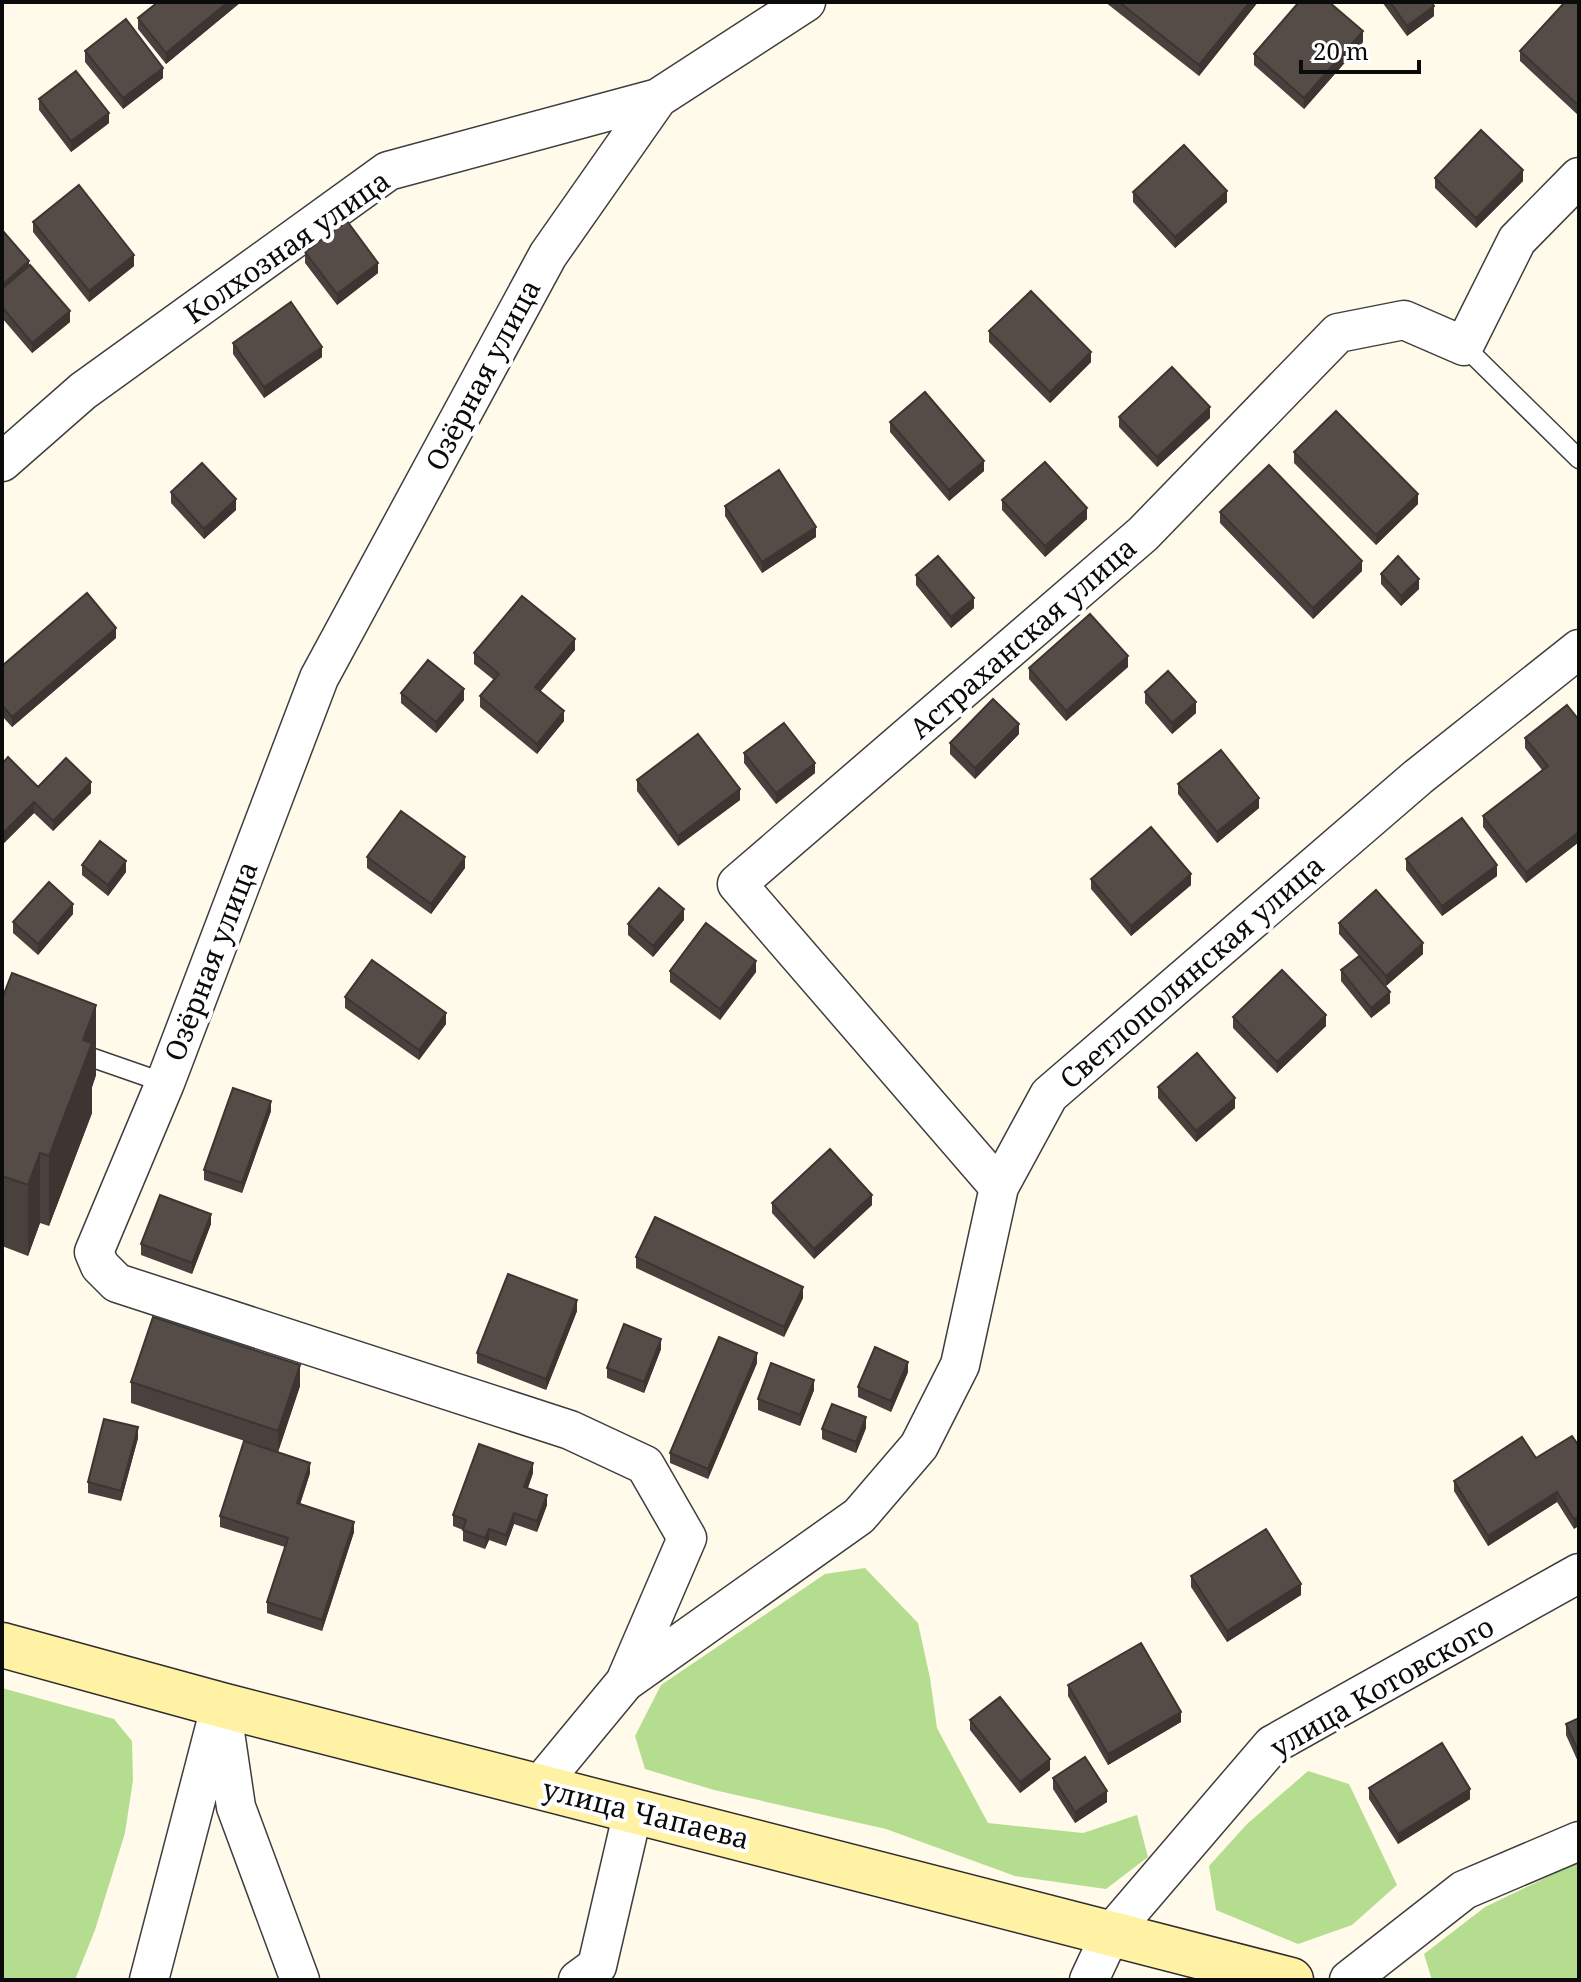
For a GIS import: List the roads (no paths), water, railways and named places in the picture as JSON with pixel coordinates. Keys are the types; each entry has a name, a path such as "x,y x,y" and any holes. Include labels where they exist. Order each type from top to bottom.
{"main road":[{"name":"улица Чапаева","path":"2,1645 221,1705 1291,1980"}],"street":[{"name":"Озёрная улица","path":"625,1682 687,1538 645,1465 570,1430 117,1283 100,1266 94,1252 165,1083 319,678 548,255 658,98 806,2"},
{"name":"Колхозная улица","path":"2,462 83,391 388,171 658,98"},
{"path":"1464,346 1517,240 1579,177"},
{"name":"Астраханская улица","path":"999,1187 737,884 1143,534 1338,333 1404,320 1464,346"},
{"name":"Светлополянская улица","path":"539,1786 625,1682 859,1516 919,1446 960,1365 999,1187 1049,1095 1418,777 1579,649"},
{"name":"улица Котовского","path":"1089,1980 1111,1933 1272,1745 1579,1573"},
{"path":"149,1980 221,1705"},
{"path":"221,1705 236,1807 300,1980"},
{"path":"578,1980 597,1966 633,1811"},
{"path":"1349,1980 1464,1890 1579,1841"}],"lane":[{"path":"1464,346 1579,459"},
{"path":"53,1045 165,1083"}]}
